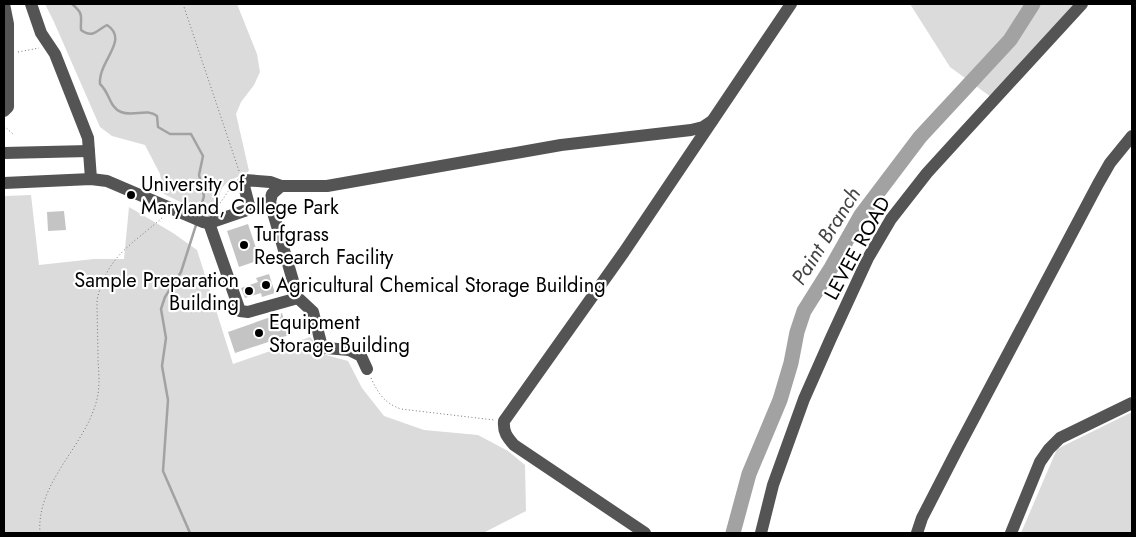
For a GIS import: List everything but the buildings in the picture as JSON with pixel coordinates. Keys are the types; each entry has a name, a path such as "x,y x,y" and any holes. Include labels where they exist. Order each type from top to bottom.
{"lane":[{"path":"4,4 8,24 8,107 4,111"},
{"path":"31,4 41,33 55,54 86,131 92,179"},
{"path":"645,533 514,445 506,436 503,428 504,421 597,290 791,4"},
{"name":"LEVEE ROAD","path":"761,533 773,485 804,399 868,258 891,219 958,139 1082,4"},
{"path":"4,184 92,179 107,181 209,223 250,209 242,182 245,180 270,182 281,186 327,186 561,145 691,130 703,127 712,121"},
{"path":"917,533 922,518 957,450 1098,184 1110,163 1132,136"},
{"path":"4,153 89,151"},
{"path":"281,186 272,194 270,202 298,298 308,305 312,312 321,343 326,348 349,350 361,356 367,369"},
{"path":"209,223 240,311 248,312 298,298"},
{"path":"1011,533 1040,462 1049,449 1060,438 1132,403"}],"path":[{"path":"183,4 240,172 238,176"},
{"path":"8,56 42,47"},
{"path":"4,126 14,135"},
{"path":"209,223 209,219 233,184"},
{"path":"40,533 39,522 42,507 49,489 83,433 98,397 97,300 100,285 115,258 153,226 170,208"},
{"path":"367,369 376,388 389,405 400,409 504,421"}],"shaded area":[{"path":"45,4 237,4 257,54 260,72 254,85 241,102 236,114 249,171 224,185 220,192 217,210 211,217 164,194 160,174 145,145 112,136 100,127"},
{"path":"910,4 1076,4 991,97 950,67"},
{"path":"31,195 39,265 94,259 124,259 129,207 173,233 197,250 233,364 310,337 326,355 348,361 362,388 384,416 424,430 478,435 508,451 525,465 526,511 483,533 4,533 4,196"},
{"path":"1132,412 1132,533 1021,533 1057,449"}],"waterway":[{"path":"72,4 80,13 81,30 85,33 92,34 107,25 113,31 115,37 114,44 103,67 100,84 114,107 121,112 130,114 153,114 157,116 158,127 170,134 191,134 203,156 199,175 204,196 199,214"},
{"name":"Paint Branch","path":"733,533 749,474 780,400 804,311 861,215 920,137 1010,40 1033,4"},
{"path":"190,533 163,471 168,400 162,366 166,338 161,309 165,297 181,272 196,225"}],"place":[{"name":"University of Maryland, College Park","path":"131,195"},
{"name":"Turfgrass Research Facility","path":"244,245"},
{"name":"Agricultural Chemical Storage Building","path":"266,285"},
{"name":"Sample Preparation Building","path":"249,291"},
{"name":"Equipment Storage Building","path":"259,333"}]}
